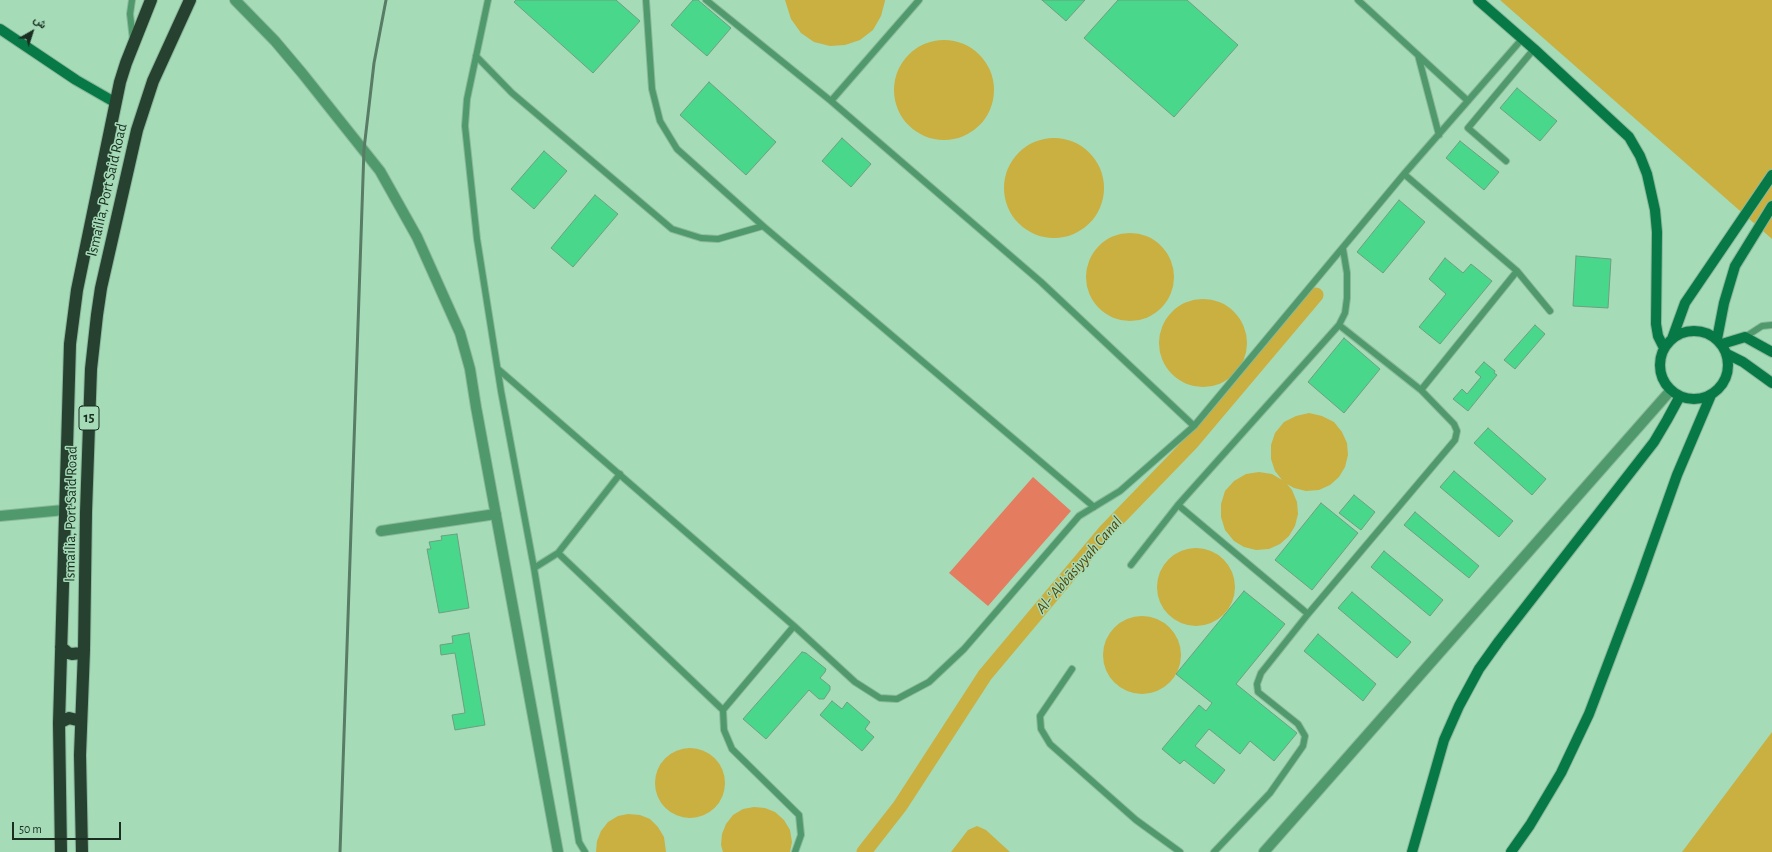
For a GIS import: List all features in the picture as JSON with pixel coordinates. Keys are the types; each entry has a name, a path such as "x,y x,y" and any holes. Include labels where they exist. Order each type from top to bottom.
{"highway":[{"name":"Ismailia, Port Said Road","path":"61,852 59,723 68,371 73,317 116,103 126,63 151,0"},
{"name":"Ismailia, Port Said Road","path":"82,852 80,789 86,512 91,369 98,309 137,130 156,75 190,0"},
{"path":"61,646 68,653 72,654 84,650"},
{"path":"59,723 69,718 81,721"}],"main road":[{"path":"1478,0 1534,49 1629,137 1640,156 1647,174 1655,210 1657,232 1656,324 1658,336 1664,348"},
{"path":"0,29 76,80 116,103"},
{"path":"1672,339 1685,303 1772,175"},
{"path":"1719,342 1730,281 1738,260 1772,206"},
{"path":"1694,331 1706,333 1719,342 1727,354 1729,362 1727,378 1717,391 1711,395 1695,399 1675,393 1663,380 1660,367 1664,348 1672,339 1678,334 1694,331"},
{"path":"1719,342 1745,337 1772,352"},
{"path":"1727,354 1743,362 1772,383"},
{"path":"1412,852 1444,740 1459,706 1479,670 1499,641 1654,442 1667,420 1675,393"},
{"path":"1511,852 1530,825 1561,773 1589,714 1639,582 1677,475 1711,395"}],"street":[{"path":"235,0 275,41 364,149 384,177 417,237 460,333 470,369 558,852"},
{"path":"1264,852 1675,393"},
{"path":"0,516 64,510"},
{"path":"381,531 496,514"}],"lane":[{"path":"132,0 131,29 133,43"},
{"path":"488,0 467,100 465,126 478,239 498,369 534,568 579,842 585,852"},
{"path":"646,0 652,89 660,121 677,149 763,226 1094,508"},
{"path":"706,0 832,101 1041,282 1194,426"},
{"path":"832,101 919,0"},
{"path":"1358,0 1468,101"},
{"path":"498,369 794,626 855,682 880,698 897,699 929,682 964,649 1079,516 1120,491 1194,426 1404,174 1522,39"},
{"path":"1506,161 1468,128 1534,49"},
{"path":"1418,55 1439,135"},
{"path":"476,56 512,93 672,229 701,238 718,239 763,226"},
{"path":"1404,174 1517,271 1550,311"},
{"path":"1131,565 1178,505 1339,325 1345,313 1347,298 1347,273 1343,249"},
{"path":"1421,390 1517,271"},
{"path":"1214,852 1270,793 1303,746 1305,736 1298,724 1258,692 1257,684 1261,673 1308,614 1455,440 1457,431 1454,424 1421,390 1339,325"},
{"path":"1745,337 1762,326 1772,325"},
{"path":"534,568 558,553 620,474"},
{"path":"1178,505 1308,614"},
{"path":"558,553 723,710"},
{"path":"794,626 723,710 724,730 732,749 799,815 801,835 796,852"},
{"path":"1072,669 1040,716 1041,729 1050,744 1136,820 1180,852"}],"shaded area":[{"path":"785,0 885,1 881,16 873,30 860,40 845,45 830,46 814,42 801,33 791,19"},
{"path":"1500,0 1772,0 1772,239"},
{"path":"944,40 963,44 979,55 990,71 994,90 990,109 979,125 963,136 944,140 925,136 909,125 898,109 894,90 898,71 909,55 925,44"},
{"path":"1054,138 1073,142 1089,153 1100,169 1104,188 1100,207 1089,223 1073,234 1054,238 1035,234 1019,223 1008,207 1004,188 1008,169 1019,153 1035,142"},
{"path":"1130,233 1147,236 1161,246 1171,260 1174,277 1171,294 1161,308 1147,318 1130,321 1113,318 1099,308 1089,294 1086,277 1089,260 1099,246 1113,236"},
{"path":"1203,299 1220,302 1234,312 1244,326 1247,343 1244,360 1234,374 1220,384 1203,387 1186,384 1172,374 1162,360 1159,343 1162,326 1172,312 1186,302"},
{"path":"1309,413 1322,416 1334,422 1342,432 1347,443 1348,455 1345,467 1339,477 1330,485 1319,490 1306,491 1294,488 1287,484 1292,490 1297,502 1298,514 1295,526 1289,536 1280,544 1269,549 1256,550 1244,547 1234,541 1225,530 1221,517 1221,504 1225,491 1234,481 1246,474 1259,472 1272,474 1282,480 1275,471 1271,459 1271,445 1275,433 1284,422 1296,416"},
{"path":"1033,477 1071,511 988,606 949,573"},
{"path":"1196,548 1211,551 1223,560 1232,572 1235,587 1232,602 1223,614 1211,623 1196,626 1181,623 1169,614 1160,602 1157,587 1160,572 1169,560 1181,551"},
{"path":"1142,616 1157,619 1169,628 1178,640 1181,655 1178,670 1169,682 1157,691 1142,694 1127,691 1115,682 1106,670 1103,655 1106,640 1115,628 1127,619"},
{"path":"1772,732 1772,852 1682,852"},
{"path":"690,748 703,751 715,758 722,770 725,783 722,796 715,808 703,815 690,818 677,815 665,808 658,796 655,783 658,770 665,758 677,751"},
{"path":"754,807 765,808 775,812 784,820 790,830 792,842 790,852 723,852 721,845 722,834 726,824 733,815 743,809"},
{"path":"628,814 640,815 650,819 658,827 664,837 666,852 596,852 597,841 601,831 608,822 618,816"},
{"path":"977,826 986,830 1010,852 951,852 968,830"}],"building":[{"path":"516,0 616,0 640,21 593,73 514,2"},
{"path":"693,0 698,0 731,28 707,56 671,25"},
{"path":"1042,0 1085,0 1066,21"},
{"path":"1118,0 1187,0 1238,45 1174,117 1084,38"},
{"path":"709,82 776,142 746,175 680,115"},
{"path":"1517,88 1557,121 1540,141 1500,108"},
{"path":"842,138 871,164 851,187 822,161"},
{"path":"1460,141 1499,172 1484,190 1446,158"},
{"path":"544,151 567,171 534,209 511,189"},
{"path":"595,195 618,214 573,267 551,248"},
{"path":"1399,200 1425,222 1383,273 1357,252"},
{"path":"1576,256 1611,259 1608,308 1573,306"},
{"path":"1445,258 1463,273 1471,264 1492,281 1440,344 1419,327 1446,294 1429,279"},
{"path":"1535,325 1545,334 1515,369 1504,360"},
{"path":"1344,338 1380,369 1344,413 1308,382"},
{"path":"1484,362 1495,371 1494,373 1497,375 1468,411 1453,399 1462,389 1467,394 1481,377 1475,372"},
{"path":"1488,428 1546,479 1532,495 1474,443"},
{"path":"1454,471 1513,521 1499,537 1440,487"},
{"path":"1354,495 1375,512 1361,530 1339,513"},
{"path":"1321,503 1358,533 1312,590 1275,560"},
{"path":"1415,512 1479,566 1469,578 1404,525"},
{"path":"457,534 469,608 439,613 427,549 431,549 429,542 442,540 441,536"},
{"path":"1384,551 1443,600 1430,616 1371,567"},
{"path":"1244,591 1285,624 1236,684 1297,733 1274,761 1250,741 1240,754 1209,729 1195,746 1225,770 1214,784 1184,760 1180,764 1162,749 1199,705 1206,711 1212,703 1176,674"},
{"path":"1352,592 1411,642 1397,658 1338,608"},
{"path":"469,633 485,725 455,730 452,715 465,713 455,653 441,655 440,645 453,643 452,636"},
{"path":"1318,634 1376,684 1363,701 1304,651"},
{"path":"802,652 806,653 826,669 820,678 830,686 830,690 824,699 819,699 809,690 766,739 743,719"},
{"path":"832,701 842,709 847,702 870,722 865,729 874,737 862,751 820,715"}],"waterway":[{"name":"Al-ʿAbbāsiyyah Canal","path":"864,852 900,806 985,675 1105,532 1192,442 1316,295"}],"railway":[{"path":"340,852 364,149 374,63 386,0"}]}
